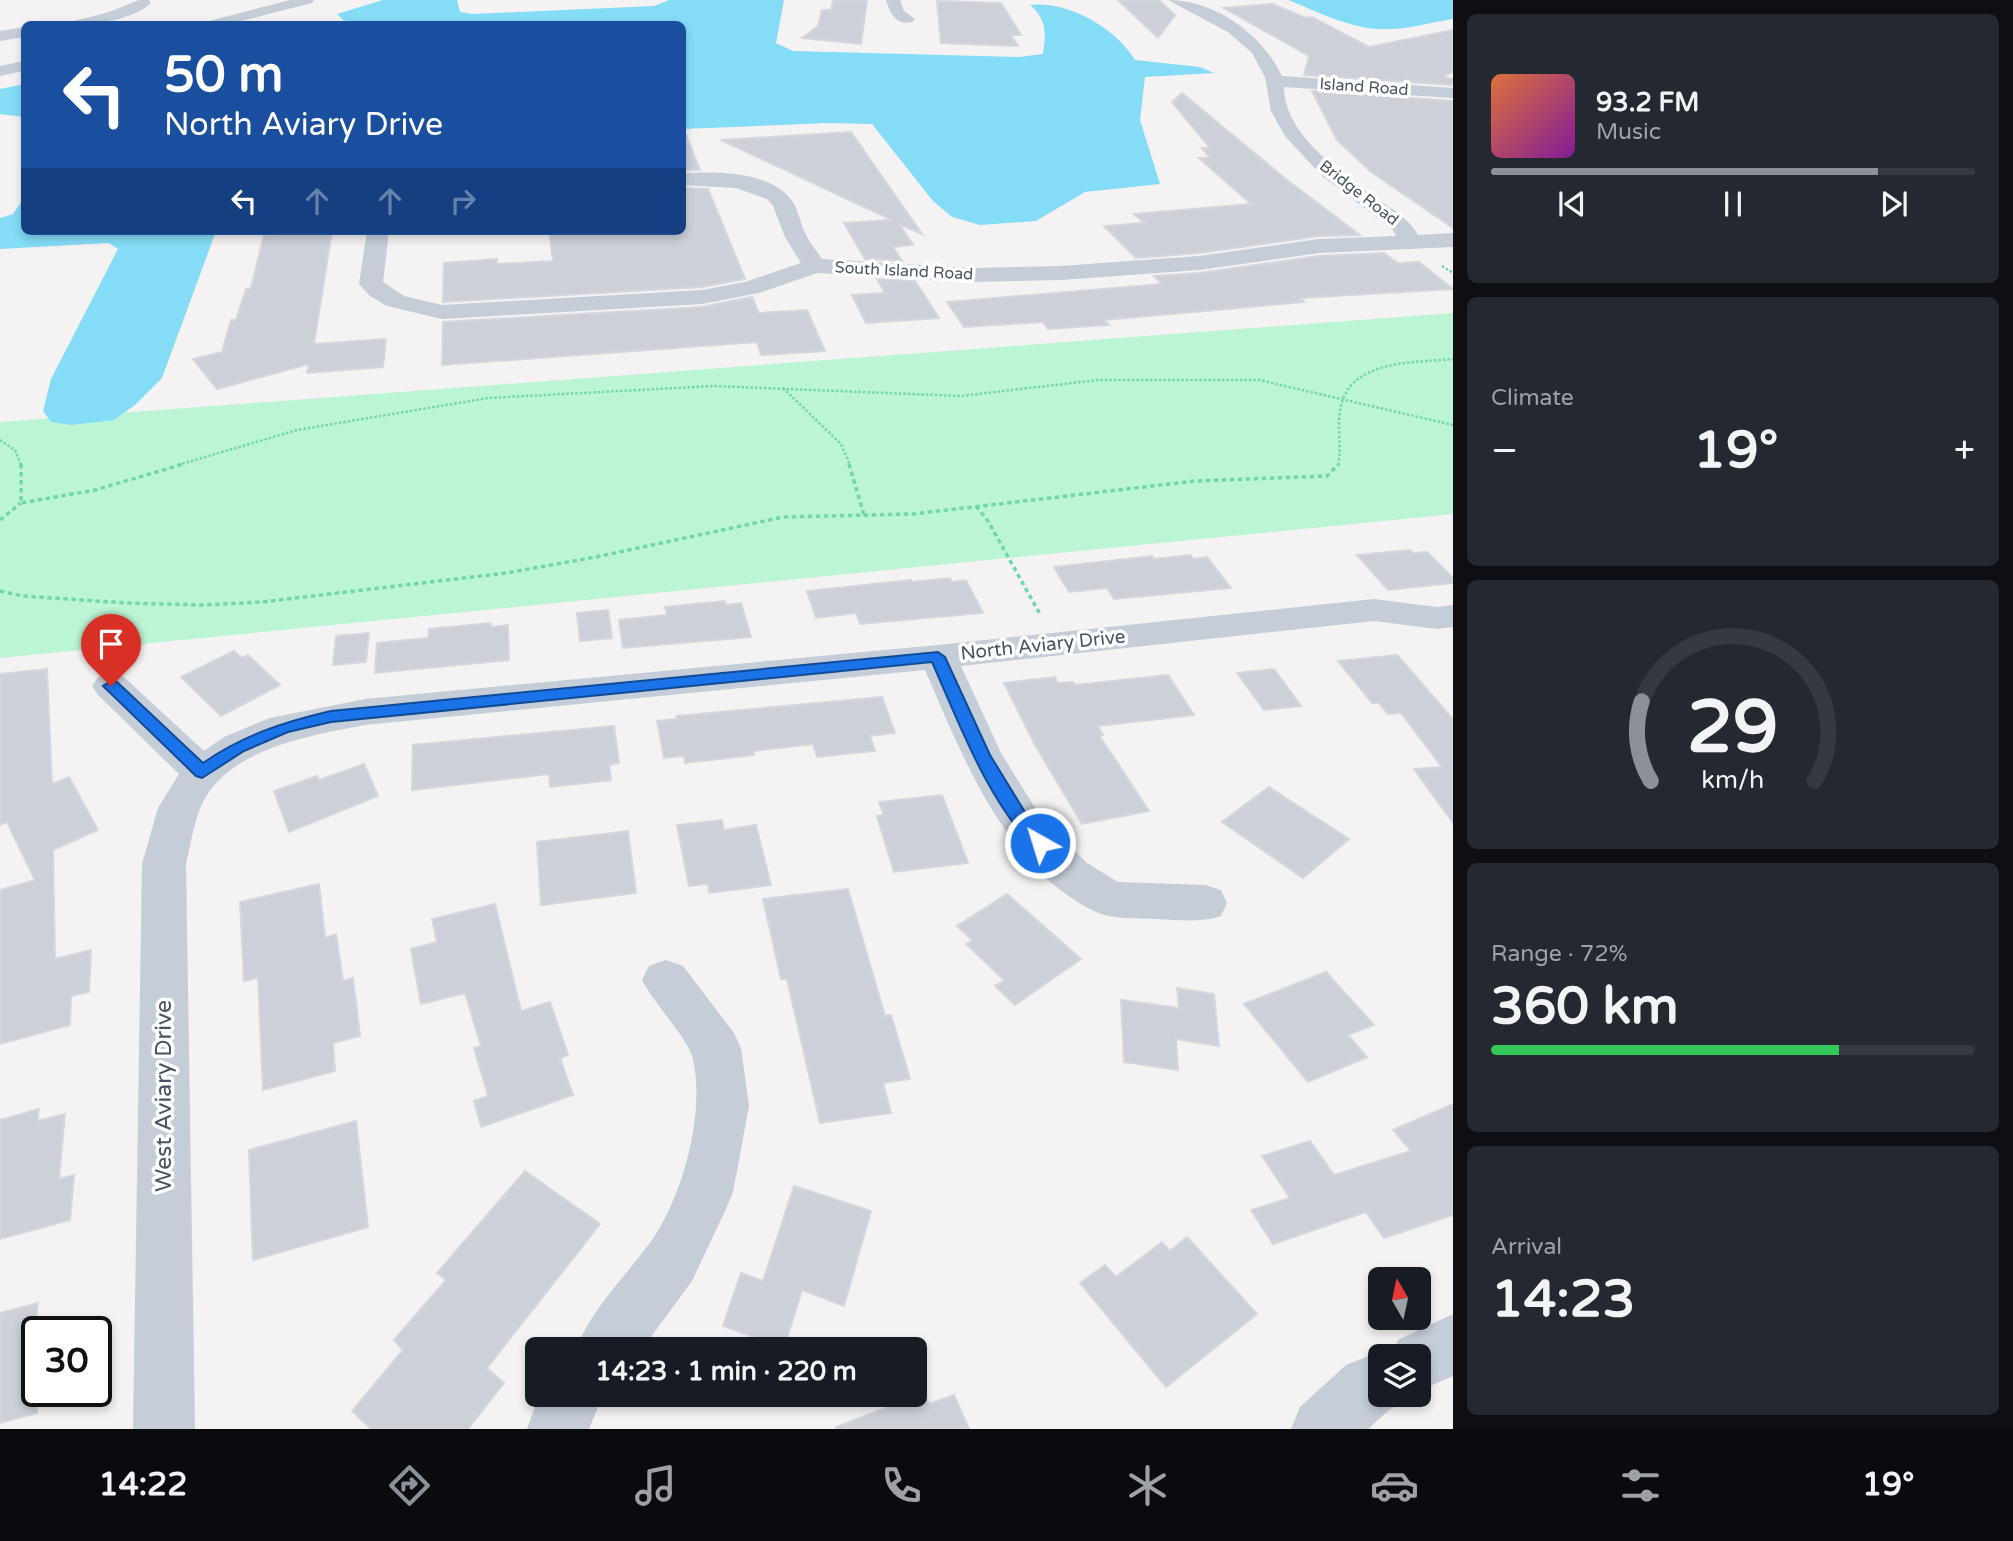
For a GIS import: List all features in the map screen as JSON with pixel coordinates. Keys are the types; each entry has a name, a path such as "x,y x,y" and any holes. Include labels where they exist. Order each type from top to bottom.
{"street":[{"path":"226,21 307,0"},
{"path":"244,21 325,0"},
{"path":"893,0 897,13 907,19"},
{"name":"Bridge Road","path":"1175,0 1207,13 1244,35 1267,58 1276,81 1276,97 1283,119 1293,134 1328,170 1402,226 1410,240"},
{"path":"91,21 144,4"},
{"path":"0,36 21,32"},
{"path":"0,71 21,67"},
{"name":"Island Road","path":"1276,81 1453,93"},
{"path":"686,179 716,179 771,192 782,202 794,234 815,266"},
{"name":"South Island Road","path":"377,235 371,284 383,296 401,305 442,312 702,297 750,288 815,266 972,275 1060,273 1199,263 1320,246 1410,240"},
{"path":"1410,240 1453,240"},
{"name":"North Aviary Drive","path":"202,772 239,747 284,728 331,716 938,657 1374,610 1448,623"},
{"path":"938,657 982,755 1025,827 1071,875 1111,899 1205,903"},
{"path":"111,686 202,772"},
{"name":"West Aviary Drive","path":"164,1429 164,864 179,808 202,772"},
{"path":"615,1337 672,1261 706,1192 723,1106 716,1048 666,980"},
{"path":"1431,1355 1453,1344"},
{"path":"1322,1429 1368,1387"},
{"path":"558,1429 565,1407"}],"path":[{"path":"0,591 23,596 126,603 204,605 262,602 506,573 596,557 783,517 913,514 1195,481 1326,476 1334,471 1339,463 1342,399 1349,386 1366,372 1453,359"},
{"path":"0,520 21,503 95,490 297,430 488,398 559,393 714,386 961,396 1098,380 1205,378 1259,380 1298,387 1453,425"},
{"path":"783,388 841,444 864,515"},
{"path":"0,440 6,442 20,456 23,481 21,503"},
{"path":"976,505 988,521 1046,625"}],"green space":[{"path":"1453,313 1453,514 0,658 0,422"}],"water":[{"path":"383,0 457,0 460,12 473,14 654,6 669,0 784,0 776,43 793,51 1019,57 1043,54 1044,27 1040,16 1030,5 1044,5 1074,12 1103,27 1127,48 1135,60 1200,67 1214,73 1145,77 1140,120 1160,184 1085,192 1036,221 980,225 952,217 933,201 872,124 827,123 686,129 686,21 347,21 337,14"},
{"path":"1288,0 1453,0 1453,19 1405,28 1366,28 1343,22"},
{"path":"21,85 21,117 0,114 0,89"},
{"path":"21,202 21,235 215,235 162,378 135,405 114,420 71,425 51,422 43,411 51,379 118,249 109,243 0,249 0,218 13,214"}],"building":[{"path":"833,0 867,0 861,44 802,38 818,26 822,10 831,10"},
{"path":"1118,0 1159,0 1175,15 1158,38"},
{"path":"937,1 1001,3 1021,35 1011,35 1018,46 941,43"},
{"path":"1272,4 1306,18 1312,17 1369,47 1453,30 1453,71 1444,77 1453,79 1453,85 1304,75 1309,56 1224,8"},
{"path":"1312,91 1453,101 1453,228 1370,171 1337,140"},
{"path":"1182,93 1287,180 1360,235 1319,236 1199,253 1136,258 1104,226 1144,223 1134,214 1251,204 1199,158 1210,158 1202,148 1210,148 1172,102"},
{"path":"851,132 922,234 899,224 913,245 893,247 902,261 865,259 844,223 892,220 721,140"},
{"path":"686,135 700,170 686,170"},
{"path":"686,188 708,189 745,279 702,287 443,302 444,263 497,259 497,264 553,261 550,235 686,235"},
{"path":"264,235 331,235 314,344 386,339 383,367 307,373 309,364 217,389 193,359 222,352 231,320 236,320 246,289 251,288"},
{"path":"1384,253 1398,263 1419,262 1453,289 1300,298 1304,302 1104,320 1109,325 1048,329 1043,322 964,327 947,302 1162,284 1154,276 1199,273 1319,256"},
{"path":"877,279 915,281 939,318 866,323 852,295 885,293"},
{"path":"752,297 759,313 807,310 825,351 761,355 757,342 442,365 443,322 702,307"},
{"path":"1410,550 1413,553 1427,552 1453,578 1453,583 1388,590 1357,555"},
{"path":"1191,555 1193,559 1207,557 1231,588 1114,599 1107,588 1069,592 1054,567 1152,556 1154,559"},
{"path":"950,578 952,582 966,580 983,613 860,624 856,613 816,618 807,591 911,580"},
{"path":"725,601 726,605 741,603 751,637 623,648 619,620 667,615 665,607"},
{"path":"608,610 612,638 580,641 577,613"},
{"path":"491,623 491,627 508,625 509,660 375,673 377,643 428,638 429,629"},
{"path":"369,633 366,662 333,665 336,636"},
{"path":"234,651 242,658 248,655 280,685 221,716 181,677"},
{"path":"1397,655 1453,719 1453,823 1414,769 1442,767 1401,713 1388,714 1379,703 1372,703 1338,661"},
{"path":"47,669 52,784 69,777 98,830 53,850 55,959 91,950 89,992 71,996 70,1025 0,1044 0,890 35,880 7,822 0,825 0,674"},
{"path":"1274,669 1301,706 1264,710 1237,673"},
{"path":"1168,675 1194,715 1098,726 1103,735 1099,735 1149,811 1082,824 1035,745 1004,683 1055,677 1058,683 1073,682 1075,685"},
{"path":"882,697 895,733 870,736 875,751 817,757 813,744 753,751 754,755 685,763 684,756 664,758 657,721 677,719 677,716"},
{"path":"614,726 619,763 609,765 611,780 550,787 549,774 412,790 413,745"},
{"path":"364,764 378,796 289,832 274,791 317,776 319,780"},
{"path":"1269,787 1349,839 1303,878 1222,822"},
{"path":"942,795 968,863 894,872 877,816 884,815 879,802"},
{"path":"722,820 724,830 756,825 771,885 709,893 708,884 689,886 677,825"},
{"path":"628,831 636,893 541,905 537,842"},
{"path":"319,884 325,938 336,934 343,981 353,978 360,1036 333,1043 335,1071 263,1090 258,978 244,981 240,902"},
{"path":"848,889 885,1016 891,1015 910,1079 883,1083 891,1113 820,1123 787,979 781,979 763,899"},
{"path":"1007,894 1081,959 1015,1005 995,986 1004,980 966,944 972,940 957,926"},
{"path":"495,904 521,1011 550,1002 568,1055 560,1058 573,1095 481,1127 474,1101 488,1096 474,1048 481,1046 465,993 421,1004 411,949 437,942 432,919"},
{"path":"1326,972 1374,1025 1348,1035 1367,1057 1308,1082 1244,1004"},
{"path":"1177,988 1214,994 1219,1046 1176,1039 1178,1070 1124,1062 1121,1000 1179,1008"},
{"path":"1453,1104 1453,1215 1384,1238 1366,1212 1273,1244 1251,1210 1290,1198 1262,1156 1310,1141 1334,1175 1411,1151 1393,1130"},
{"path":"39,1109 37,1121 65,1114 59,1179 74,1175 70,1220 0,1239 0,1120"},
{"path":"356,1121 368,1227 253,1260 249,1150"},
{"path":"525,1171 600,1224 487,1368 504,1383 468,1429 371,1429 352,1411 403,1350 394,1340 446,1280 437,1273"},
{"path":"794,1186 871,1211 844,1306 802,1290 787,1337 754,1337 723,1326 741,1273 763,1281"},
{"path":"1187,1237 1257,1314 1166,1387 1080,1283 1105,1265 1116,1277 1162,1242 1170,1251"},
{"path":"38,1303 37,1316 21,1316 21,1407 37,1407 37,1413 0,1423 0,1313"},
{"path":"954,1395 969,1429 837,1429 836,1427 888,1407 927,1407 927,1400 929,1404"}],"route":[{"path":"111,686 202,772 239,747 284,728 331,716 938,657 982,755 1025,827 1040,843"}]}
